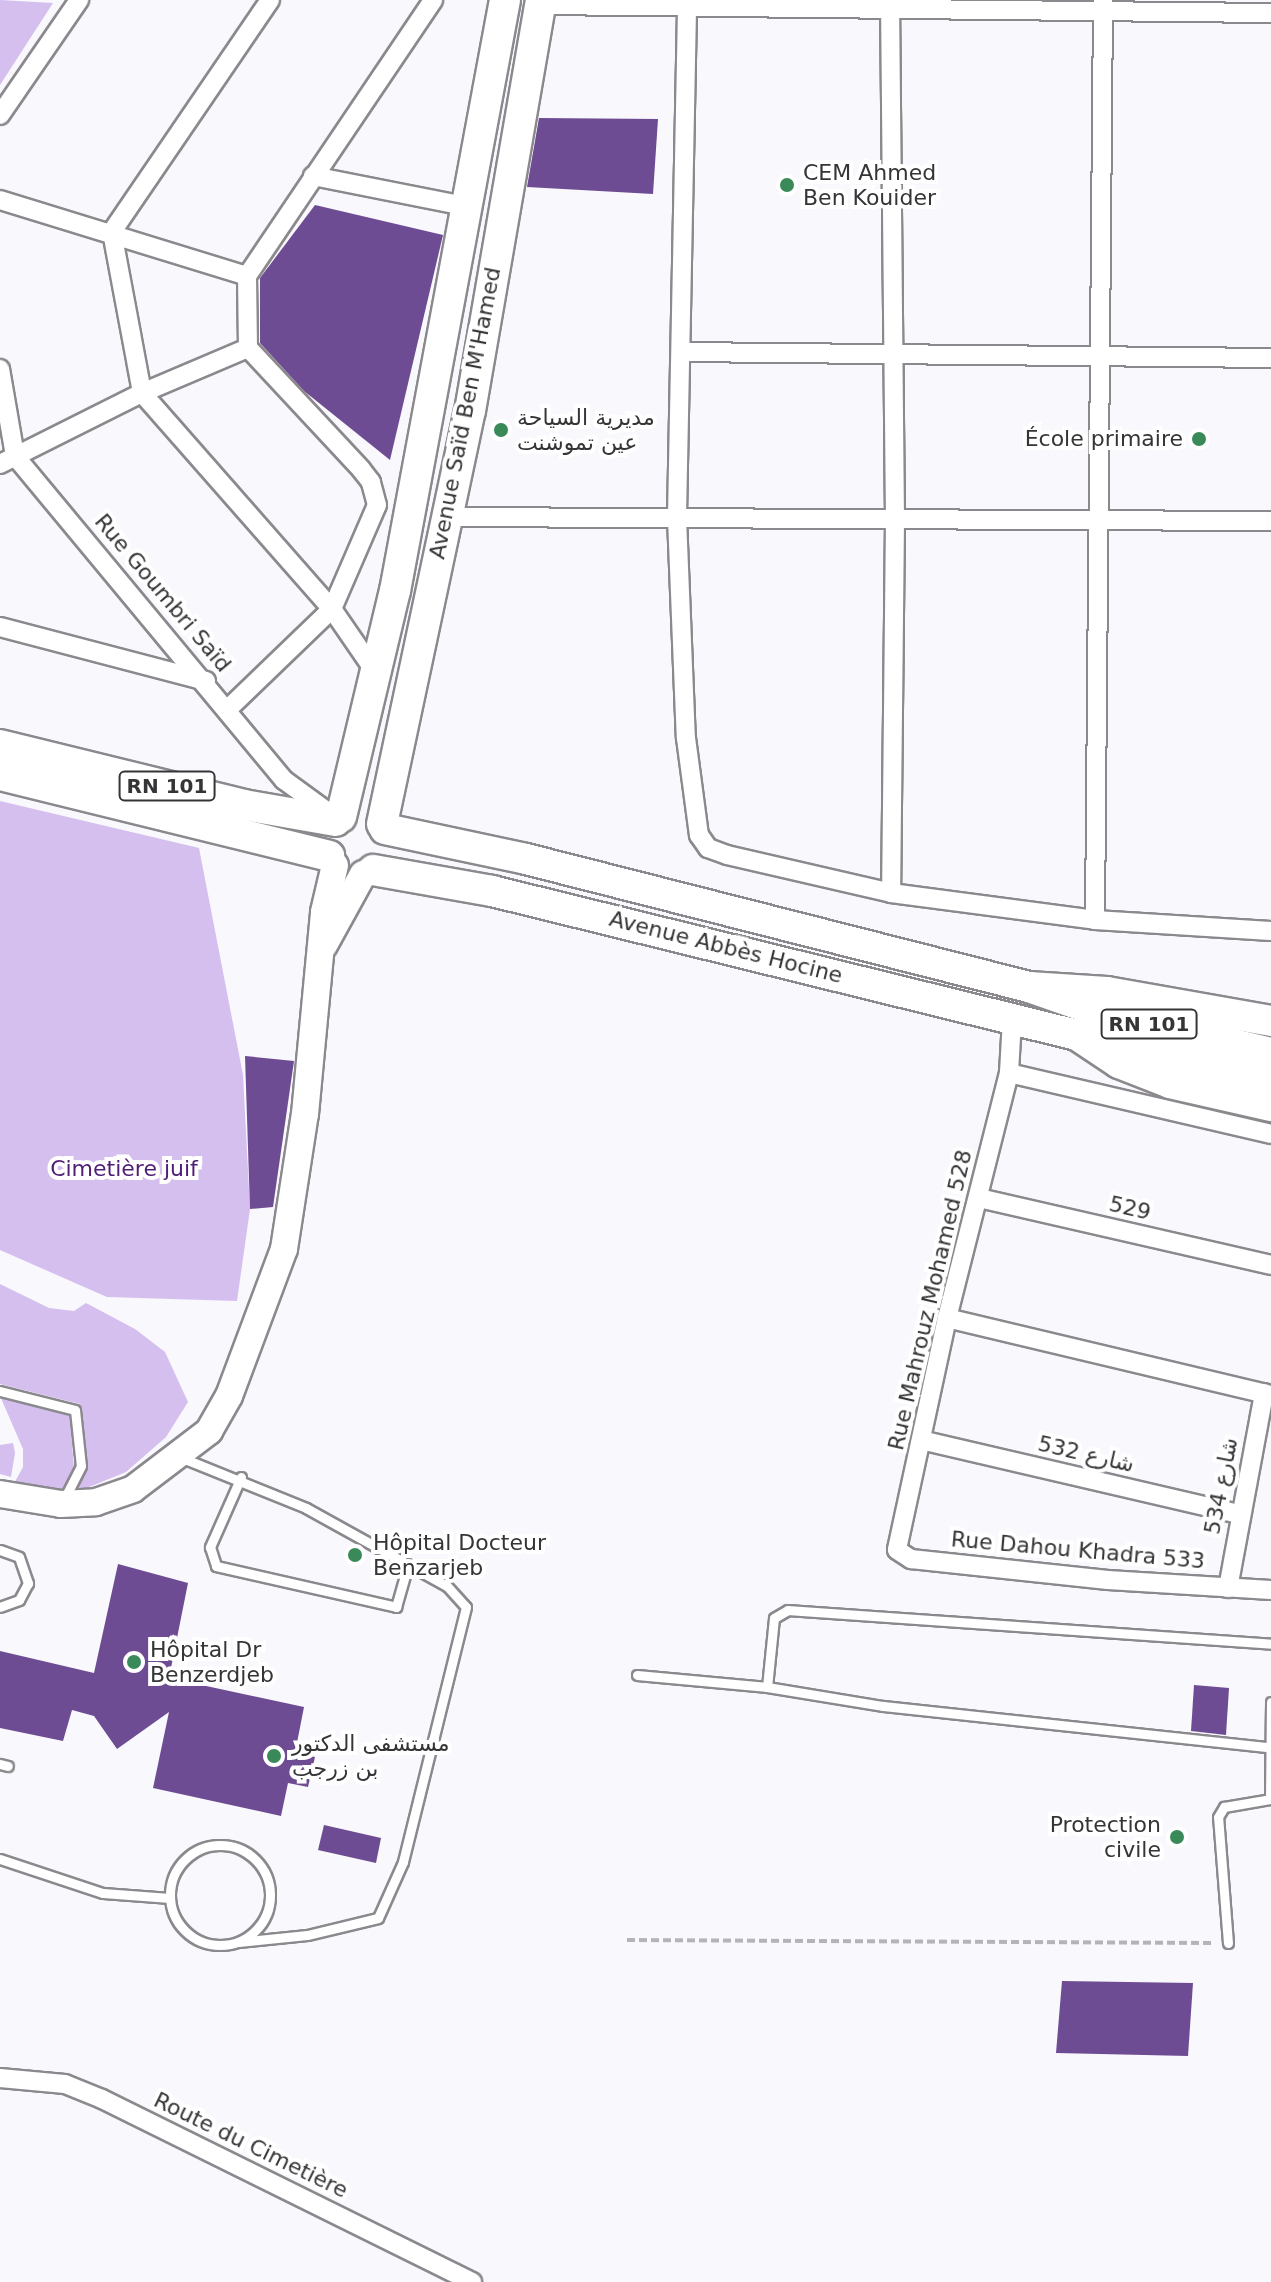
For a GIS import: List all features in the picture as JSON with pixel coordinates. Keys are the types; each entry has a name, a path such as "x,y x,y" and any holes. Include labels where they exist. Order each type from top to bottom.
{"main road":[{"name":"Avenue Saïd Ben M'Hamed","path":"338,819 376,673 469,207 505,0"},
{"name":"Avenue Saïd Ben M'Hamed","path":"384,826 470,411 541,2"},
{"name":"RN 101","path":"0,745 244,805 338,819"},
{"name":"RN 101","path":"0,775 350,866"},
{"path":"0,1494 61,1504 96,1502 133,1489 180,1457 209,1431 229,1396 284,1249 305,1114 322,948 350,866 389,847 384,826 363,813 338,819 327,837 350,866"},
{"name":"Avenue Abbès Hocine","path":"384,826 1029,987"},
{"name":"Avenue Abbès Hocine","path":"350,866 492,891 1077,1035"},
{"path":"1029,987 1107,992 1271,1021"},
{"name":"RN 101","path":"1029,987 1112,1016 1271,1053"},
{"path":"1077,1035 1119,1063 1170,1083 1271,1106"},
{"name":"RN 101","path":"1077,1035 1271,1080"}],"street":[{"path":"0,115 79,0"},
{"path":"270,0 112,232 142,393 332,609 376,673"},
{"path":"229,708 332,609 377,505 371,482 361,469 248,348 247,276 433,0"},
{"path":"541,2 687,9 890,5 1103,6 1271,13"},
{"path":"890,5 895,520 891,893"},
{"path":"1095,920 1103,6"},
{"path":"687,9 677,518 686,738 699,835 708,848 742,860 891,893 1095,920 1271,931"},
{"path":"313,176 469,207"},
{"path":"0,200 247,276"},
{"path":"0,369 8,460 142,393 248,348"},
{"path":"681,352 894,357 1271,358"},
{"name":"Rue Goumbri Saïd","path":"8,460 206,681 284,780 338,819"},
{"path":"377,505 408,510"},
{"path":"446,517 1271,521"},
{"path":"0,627 206,681"},
{"name":"Rue Mahrouz Mohamed 528","path":"898,1538 947,1318 1010,1066 1012,1019"},
{"path":"1010,1066 1271,1134"},
{"name":"529","path":"979,1198 1271,1265"},
{"path":"947,1318 1268,1394"},
{"name":"534 شارع","path":"1228,1588 1239,1514 1268,1394"},
{"name":"532 شارع","path":"921,1440 1239,1514"},
{"name":"Rue Dahou Khadra 533","path":"898,1538 897,1550 911,1559 1271,1590"},
{"name":"Route du Cimetière","path":"0,2078 65,2084 102,2099 472,2282"}],"lane":[{"path":"0,1391 75,1410 81,1466 76,1484 61,1504"},
{"path":"180,1457 241,1477 460,1595 466,1607 390,1900 378,1918 362,1925 223,1945 192,1937 173,1914 170,1898 179,1866 192,1854 224,1845 241,1850 265,1874 270,1891 262,1922 238,1942"},
{"path":"241,1477 210,1547 216,1566 396,1607 408,1565"},
{"path":"0,1550 19,1557 28,1583 19,1600 0,1607"},
{"path":"767,1687 774,1618 788,1610 1271,1644"},
{"path":"637,1675 767,1687 883,1706 1269,1747"},
{"path":"1228,1943 1218,1817 1224,1807 1270,1799 1271,1702"},
{"path":"0,1859 103,1893 170,1898"}],"path":[{"path":"627,1940 1228,1943"}],"green space":[{"path":"0,0 53,3 0,85"},
{"name":"Cimetière juif","path":"0,801 199,848 243,1075 250,1209 237,1301 107,1297 0,1250"},
{"path":"0,1284 49,1308 74,1311 86,1303 135,1329 165,1352 188,1402 166,1437 126,1472 77,1492 85,1468 80,1404 0,1384"},
{"path":"0,1396 70,1416 74,1469 61,1491 11,1489 23,1467 23,1449"},
{"path":"13,1443 15,1453 11,1477 0,1474 0,1445"}],"building":[{"path":"539,118 658,119 653,194 527,187"},
{"path":"315,205 443,235 390,460 304,391 260,343 260,278"},
{"path":"245,1056 294,1061 273,1207 250,1209"},
{"path":"118,1564 188,1583 169,1678 304,1707 295,1753 315,1757 308,1787 288,1783 281,1816 153,1788 169,1712 117,1749 94,1716 72,1710 63,1741 0,1728 0,1651 94,1673"},
{"path":"1194,1685 1229,1688 1226,1735 1191,1731"},
{"path":"324,1825 381,1838 376,1863 318,1850"},
{"path":"1062,1981 1193,1983 1188,2056 1056,2053"}],"place":[{"name":"CEM Ahmed Ben Kouider","path":"787,185"},
{"name":"مديرية السياحة عين تموشنت","path":"501,430"},
{"name":"École primaire","path":"1199,439"},
{"name":"Hôpital Docteur Benzarjeb","path":"355,1555"},
{"name":"Hôpital Dr Benzerdjeb","path":"134,1662"},
{"name":"مستشفى الدكتور بن زرجب","path":"274,1756"},
{"name":"Protection civile","path":"1177,1837"}]}
